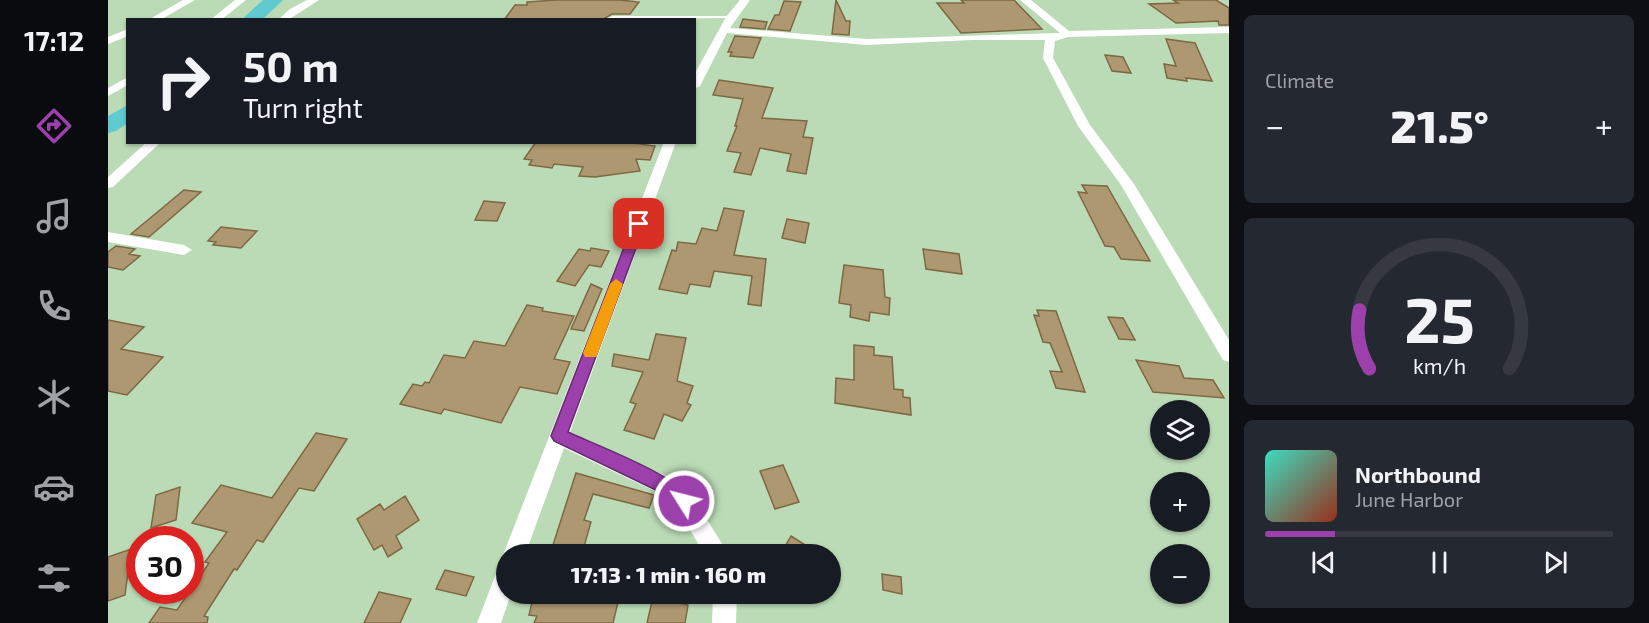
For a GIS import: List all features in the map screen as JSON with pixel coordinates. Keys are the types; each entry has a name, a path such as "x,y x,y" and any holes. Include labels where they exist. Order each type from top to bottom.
{"street":[{"path":"156,18 190,0"},
{"path":"217,18 242,0"},
{"path":"285,18 314,0"},
{"path":"696,82 731,17 745,0"},
{"path":"1025,0 1063,35"},
{"path":"724,30 867,42 1229,30"},
{"path":"108,41 126,33"},
{"path":"1063,35 1050,39 1048,58 1084,126 1126,184 1229,355"},
{"path":"108,93 126,81"},
{"path":"108,184 153,144"},
{"path":"518,544 669,144"},
{"path":"108,237 184,250"},
{"path":"559,436 668,487 684,501 712,544"},
{"path":"489,623 496,604"},
{"path":"724,623 725,604"}],"lane":[{"path":"696,22 714,17"},
{"path":"611,18 731,17"}],"building":[{"path":"620,0 639,2 630,14 612,14 605,18 505,18 515,5 527,5 527,2"},
{"path":"836,0 846,21 850,21 849,35 832,34"},
{"path":"961,0 1014,0 1042,29 961,33 937,3 964,3"},
{"path":"1173,0 1216,0 1229,8 1229,25 1219,25 1218,21 1176,23 1149,4 1178,3"},
{"path":"784,1 801,2 790,31 768,29 775,15 779,15"},
{"path":"743,19 767,22 765,29 740,27"},
{"path":"735,36 761,38 753,58 730,56 732,52 728,52"},
{"path":"1166,39 1195,43 1212,81 1167,78 1164,64 1176,66"},
{"path":"1105,55 1123,57 1131,73 1112,71"},
{"path":"719,80 773,88 762,118 807,121 803,137 813,138 806,174 787,171 791,154 760,148 751,175 734,172 741,153 727,151 737,126 735,126 743,99 713,95"},
{"path":"535,144 655,146 650,160 636,159 640,171 595,177 579,176 583,167 554,164 552,168 529,165 532,160 524,159"},
{"path":"1082,185 1107,186 1150,261 1121,259 1114,247 1105,246 1078,192 1087,193"},
{"path":"184,190 201,192 149,237 131,234"},
{"path":"484,201 505,203 497,221 475,220"},
{"path":"724,208 744,211 734,255 766,259 761,306 748,304 752,276 714,271 710,287 690,284 687,294 659,289 672,250 676,251 678,242 696,244 702,228 717,231"},
{"path":"787,219 809,223 805,243 782,238"},
{"path":"221,227 257,231 241,248 213,245 216,242 208,241"},
{"path":"116,246 135,249 129,254 140,256 123,270 108,267 108,252"},
{"path":"591,248 609,251 601,267 589,265 575,286 557,281 579,249 590,251"},
{"path":"923,249 959,254 962,274 926,269"},
{"path":"844,265 883,270 885,297 890,298 889,315 870,312 869,321 850,317 851,305 839,303"},
{"path":"591,284 602,289 584,331 571,329"},
{"path":"527,305 543,308 542,311 574,316 554,359 570,362 557,394 520,387 501,423 444,409 441,414 400,404 413,384 422,386 425,382 429,383 444,355 465,358 474,341 505,346"},
{"path":"1037,310 1056,311 1085,392 1056,388 1050,371 1062,372 1050,343 1043,342 1034,315 1039,316"},
{"path":"1108,317 1123,318 1135,340 1119,339"},
{"path":"108,320 144,327 121,349 163,357 127,395 108,391"},
{"path":"656,334 686,338 677,381 693,386 687,403 691,405 682,421 664,414 654,439 624,430 636,404 630,402 643,372 612,366 614,354 649,360"},
{"path":"854,345 874,347 874,355 892,357 894,389 903,390 903,397 910,398 911,415 835,403 836,378 854,380"},
{"path":"1136,360 1179,366 1184,378 1213,380 1224,398 1153,392"},
{"path":"316,433 347,439 314,491 299,488 263,542 257,540 237,570 234,569 204,616 208,617 207,623 149,623 160,607 177,610 181,604 204,604 204,570 209,563 205,562 227,532 192,523 221,485 272,498"},
{"path":"783,465 799,502 775,509 760,471"},
{"path":"576,473 654,495 649,508 593,494 584,520 591,522 585,544 553,544"},
{"path":"180,487 176,520 151,526 156,495"},
{"path":"405,496 419,520 396,536 402,548 388,557 382,545 374,550 357,519 380,504 384,510"},
{"path":"791,536 804,544 786,544"},
{"path":"126,551 125,595 108,601 108,557"},
{"path":"445,570 474,577 466,596 436,589"},
{"path":"882,574 901,577 902,594 883,590"},
{"path":"379,592 411,599 400,623 364,623"},
{"path":"532,604 618,604 613,623 534,623 537,616 529,615"},
{"path":"651,604 688,605 685,623 647,623"}],"waterway":[{"path":"252,18 274,0"},
{"path":"108,126 126,113"}],"slow traffic":[{"path":"591,353 616,284"}],"route":[{"path":"639,224 559,436 668,487 684,501"}]}
